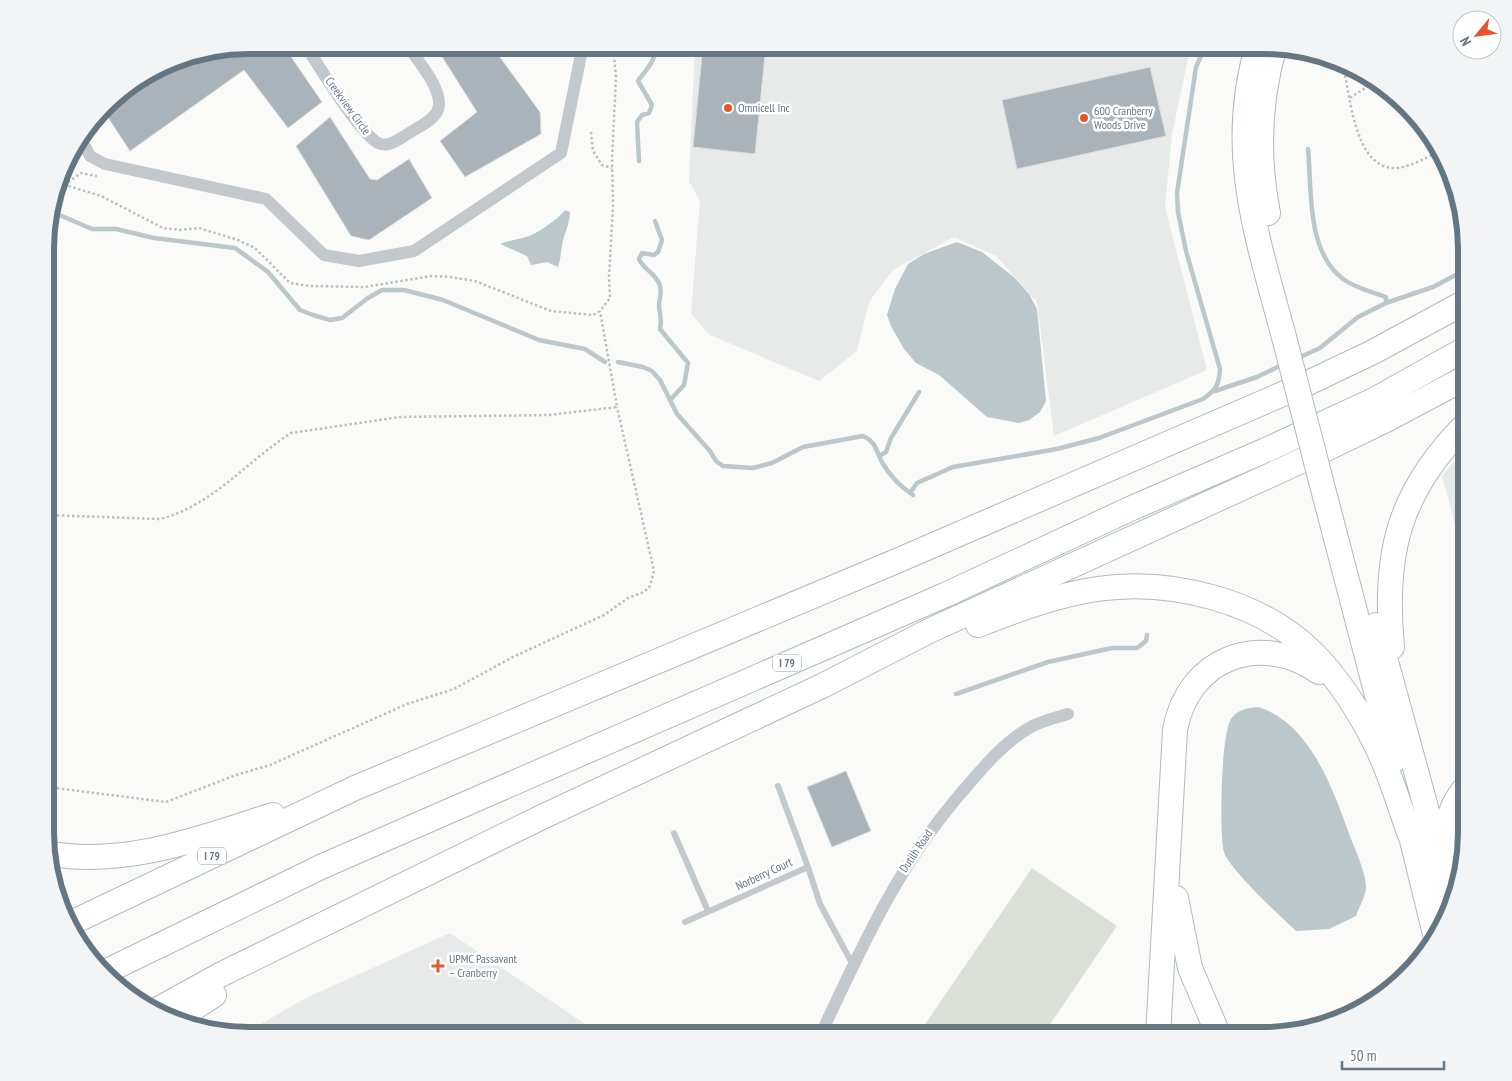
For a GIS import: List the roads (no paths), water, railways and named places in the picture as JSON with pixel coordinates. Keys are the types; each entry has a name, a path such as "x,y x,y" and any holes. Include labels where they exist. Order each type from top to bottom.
{"highway":[{"path":"1256,54 1244,113 1245,176 1251,212 1291,334"},
{"path":"1274,54 1265,88 1261,138 1261,167 1269,220 1291,334 1328,478 1433,928"},
{"name":"I 79","path":"75,921 355,788 1243,412 1373,352 1458,306"},
{"name":"I 79","path":"110,969 323,866 945,595 1132,508 1266,450 1374,400 1458,353"},
{"path":"162,1007 222,974 305,935 542,817 822,686 930,631 1317,454 1458,382"},
{"path":"1396,696 1388,605 1393,552 1414,493 1442,449 1458,432"},
{"path":"1328,478 1396,696 1449,891"},
{"path":"822,686 1013,612 1066,596 1097,589 1142,586 1199,593 1223,600 1276,625 1316,656 1342,690 1375,744 1410,836"},
{"path":"1159,1027 1177,718 1187,694 1212,667 1248,653 1281,654 1313,668 1342,690"},
{"path":"55,854 68,857 110,857 147,852 188,841 355,788"},
{"path":"1450,890 1444,860 1445,834 1452,810 1458,800"},
{"path":"1170,823 1176,898 1185,948 1198,989 1215,1027"},
{"path":"182,1015 305,935"}],"street":[{"name":"Creekview Circle","path":"311,54 368,136 380,144 392,144 426,122 437,112 436,87 413,54"},
{"path":"84,145 90,156 105,164 266,199 324,255 359,261 414,251 561,153 581,54"},
{"name":"Dutilh Road","path":"824,1027 876,916 905,866 956,798 993,758 1020,733 1043,722 1068,714"}],"lane":[{"path":"778,786 808,867"},
{"path":"674,833 708,911"},
{"name":"Norberry Court","path":"685,922 808,867 820,904 853,965"}],"waterway":[{"path":"639,161 637,122 642,115 649,113 652,105 638,81 653,60 655,54"},
{"path":"910,493 917,483 953,467 1057,449 1099,438 1203,399 1216,387 1220,369 1186,251 1178,212 1177,193 1196,67 1202,54"},
{"path":"1296,359 1320,348 1358,317 1386,303 1386,297 1358,287 1343,279 1331,267 1322,253 1313,219 1308,149"},
{"path":"56,214 92,229 116,229 154,238 235,248 268,272 300,310 330,320 342,318 382,290 404,290 443,300 539,340 585,349 605,362"},
{"path":"655,221 662,240 658,252 654,255 642,253 639,259 657,279 660,286 660,329 688,363 684,385 671,399"},
{"path":"1386,303 1433,287 1458,274"},
{"path":"618,362 643,367 652,371 660,380 677,414 710,451 716,461 723,466 753,468 772,463 803,447 863,436 874,444 883,464 893,477 913,495"},
{"path":"1215,391 1257,377 1284,364"},
{"path":"879,456 886,452 891,438 919,392"},
{"path":"956,694 1048,662 1112,648 1137,648 1146,641 1147,635"}],"place":[{"name":"Omnicell Inc","path":"728,108"},
{"name":"600 Cranberry Woods Drive","path":"1084,118"},
{"name":"UPMC Passavant – Cranberry","path":"438,966"}]}
